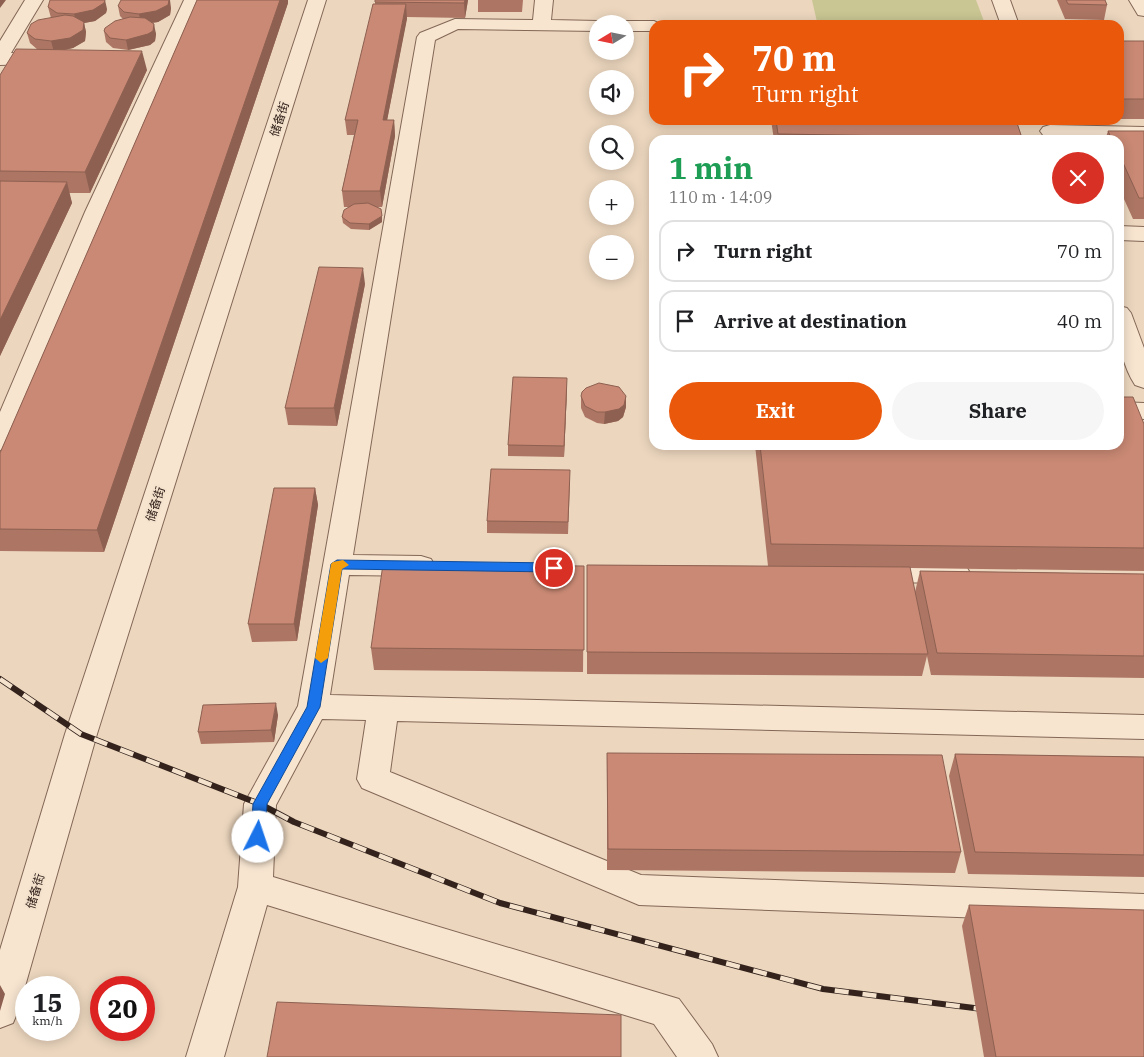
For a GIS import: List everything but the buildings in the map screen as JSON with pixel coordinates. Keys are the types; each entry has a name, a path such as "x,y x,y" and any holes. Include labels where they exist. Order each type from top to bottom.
{"street":[{"path":"34,0 0,58 68,60"},
{"path":"0,442 96,212 154,61 192,0"},
{"name":"储备街","path":"0,1011 81,734 317,0"},
{"path":"1001,0 1008,20"},
{"path":"1138,0 1144,11"},
{"path":"205,1057 255,887 260,804 313,707 426,37 454,24 542,12 589,24"},
{"path":"634,26 649,26"},
{"path":"1050,130 1144,133"},
{"path":"1124,234 1144,234"},
{"path":"1124,325 1141,366"},
{"path":"1124,410 1144,410"},
{"path":"337,564 447,566"},
{"path":"845,572 985,573"},
{"path":"313,707 1144,727"},
{"path":"383,709 373,779 639,890 1144,909"},
{"path":"255,887 666,1011 699,1057"}],"shaded area":[{"path":"812,0 976,0 984,20 817,20"}],"railway":[{"path":"0,679 81,734 260,804 294,822 500,903 823,989 990,1010"}],"slow traffic":[{"path":"321,658 337,564 343,565"}],"route":[{"path":"258,837 260,804 313,707 337,564 554,568"}]}
